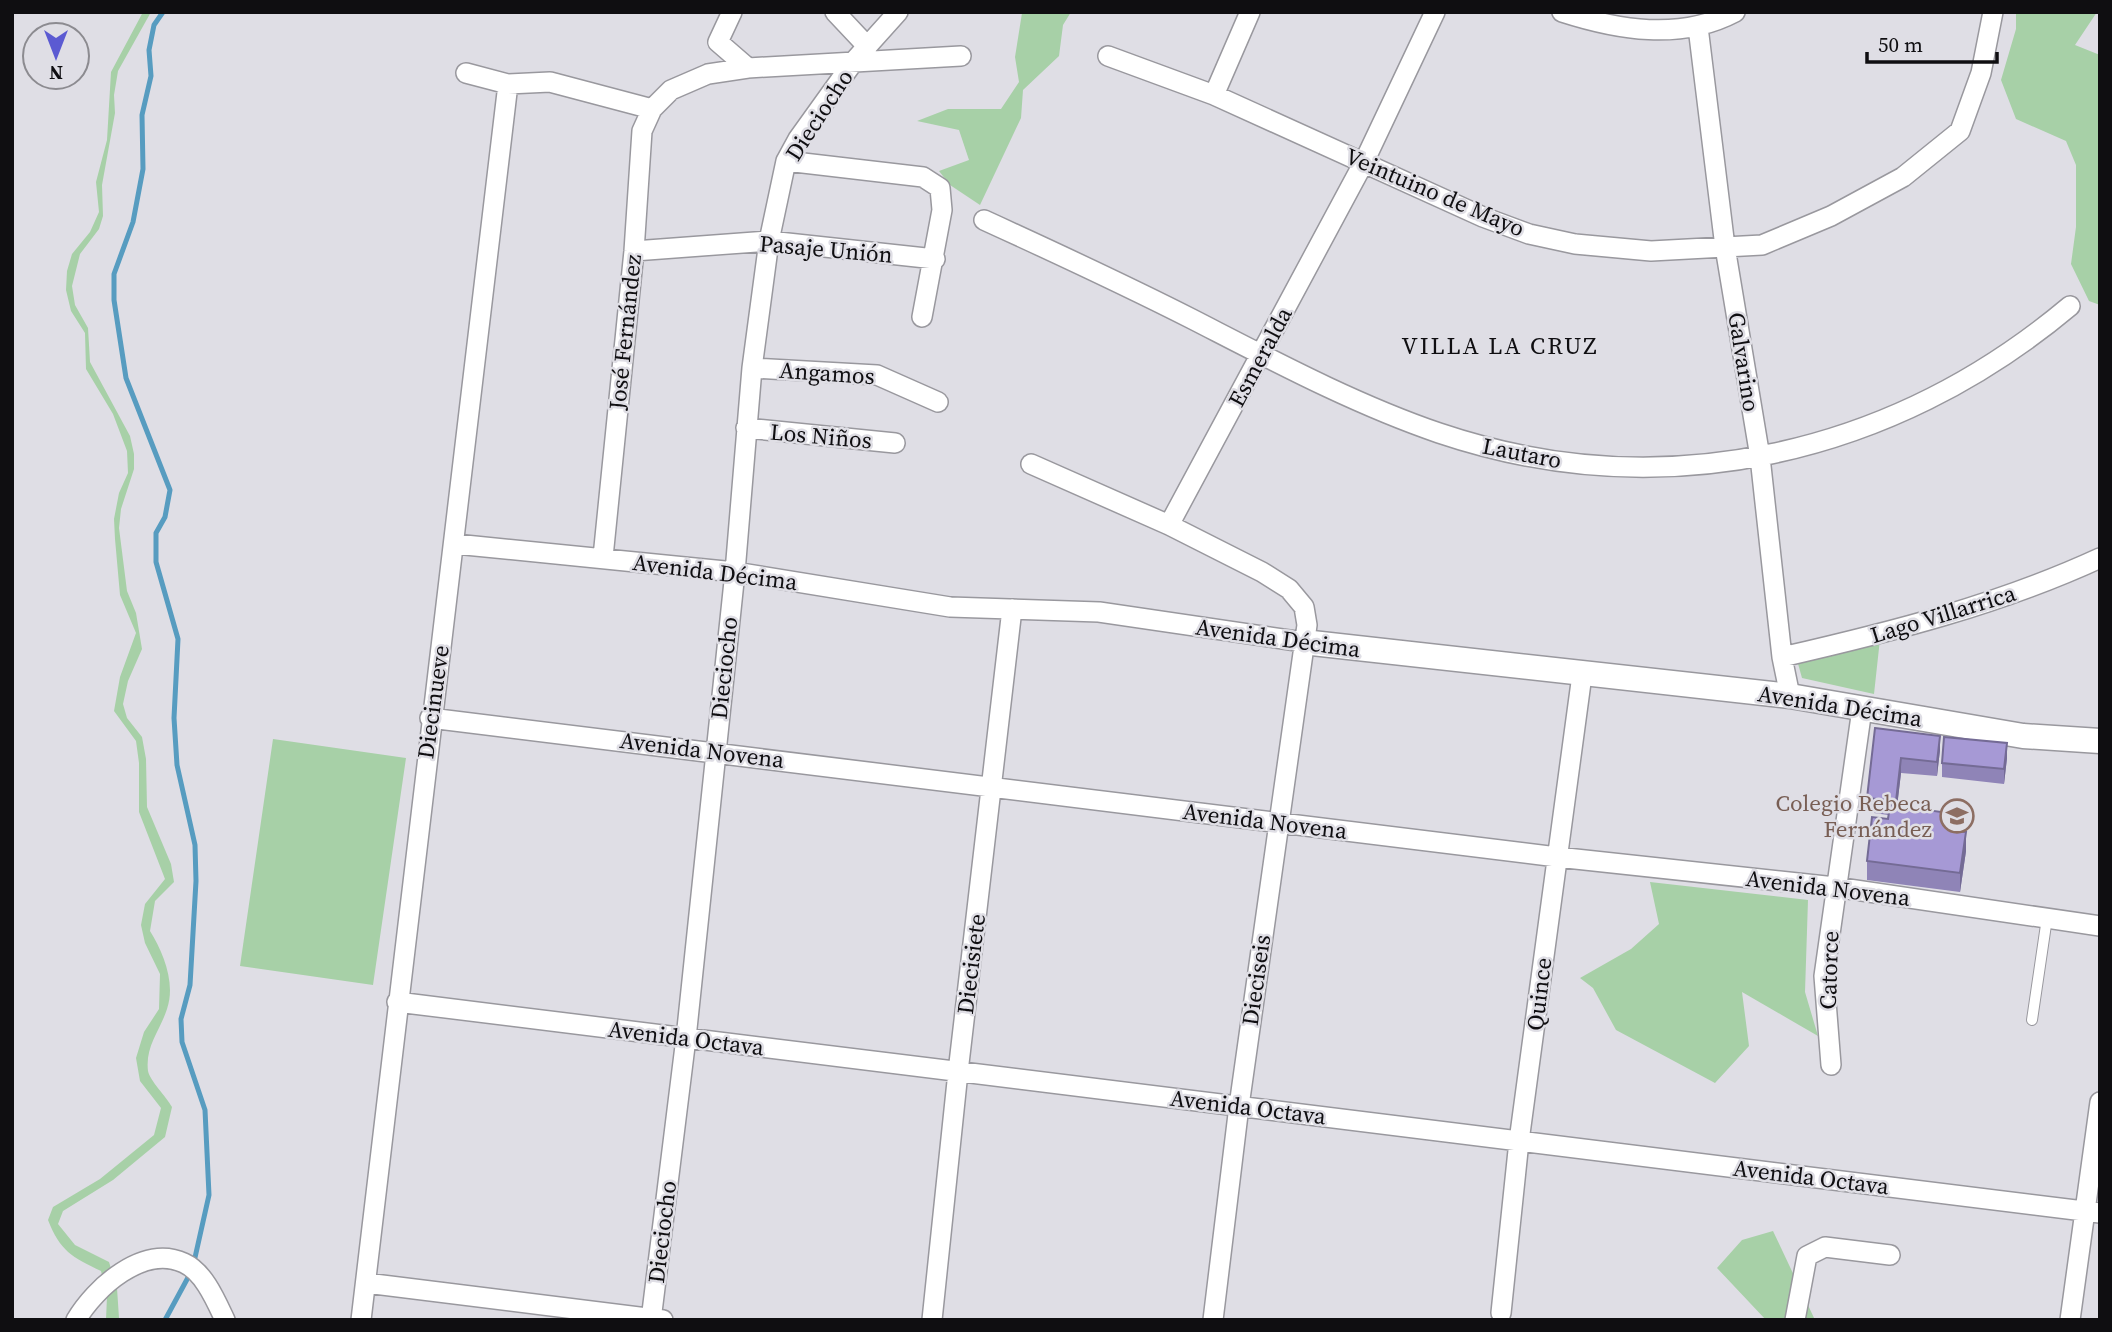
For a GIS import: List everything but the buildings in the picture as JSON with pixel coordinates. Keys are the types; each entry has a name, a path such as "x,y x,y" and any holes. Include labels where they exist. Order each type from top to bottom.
{"street":[{"path":"732,12 718,42 748,68"},
{"path":"835,12 867,46"},
{"name":"Dieciocho","path":"655,1319 735,572 752,368 769,241 786,161 817,111 854,61 898,12"},
{"path":"1214,95 1250,12"},
{"name":"Esmeralda","path":"1169,525 1364,162 1435,12"},
{"path":"1562,12 1599,24 1652,31 1698,27 1734,12"},
{"name":"Veintuino de Mayo","path":"1108,56 1214,95 1483,217 1529,234 1575,244 1651,251 1762,245 1831,216 1903,177 1961,131 1981,74 1993,12"},
{"name":"Galvarino","path":"1698,27 1725,247 1760,457 1782,657 1790,696"},
{"path":"466,73 508,84 550,82 652,109 671,90 708,74 748,68 961,56"},
{"name":"Diecinueve","path":"361,1320 430,718 455,544 508,84"},
{"name":"José Fernández","path":"603,557 634,251 642,131 652,109"},
{"path":"786,161 923,177 940,188 942,210 922,317"},
{"name":"Lautaro","path":"984,219 1119,282 1262,355 1400,418 1438,433 1517,454 1584,464 1638,467 1706,464 1760,457 1837,438 1920,405 2009,354 2070,306"},
{"name":"Pasaje Unión","path":"634,251 769,241 934,259"},
{"name":"Angamos","path":"752,368 877,375 938,402"},
{"name":"Los Niños","path":"747,428 895,443"},
{"path":"1031,464 1169,525 1262,572 1289,589 1304,607 1307,625 1303,642"},
{"name":"Avenida Décima","path":"455,544 735,572 950,607 1099,612 1303,642 1582,676 1790,696 2023,736 2100,741"},
{"name":"Lago Villarrica","path":"1782,657 1883,634 1966,609 2059,577 2100,558"},
{"name":"Diecisiete","path":"932,1320 1012,609"},
{"name":"Dieciseis","path":"1213,1320 1239,1106 1303,642"},
{"name":"Quince","path":"1501,1313 1519,1141 1582,676"},
{"name":"Catorce","path":"1831,1065 1824,976 1862,709"},
{"name":"Avenida Novena","path":"430,718 715,751 1557,857 1835,887 2100,926"},
{"name":"Avenida Octava","path":"397,1002 2093,1212"},
{"path":"2070,1320 2093,1212 2100,1102"},
{"path":"1795,1320 1807,1256 1825,1247 1890,1255"},
{"path":"76,1320 102,1286 136,1267 162,1257 186,1263 210,1289 225,1320"},
{"path":"366,1283 655,1319"}],"lane":[{"path":"2032,1020 2047,918"}],"green space":[{"path":"143,12 151,12 118,71 114,95 115,113 102,185 103,216 99,229 80,254 72,286 75,305 88,328 90,362 130,436 134,454 134,469 121,509 119,528 127,591 136,613 142,649 128,681 123,704 127,718 142,737 146,759 147,807 171,864 174,882 155,901 150,931 167,968 170,989 167,1009 151,1046 148,1062 149,1075 172,1107 165,1137 113,1180 63,1211 58,1224 75,1245 109,1262 117,1288 119,1318 106,1320 107,1296 101,1271 68,1252 57,1239 48,1220 53,1207 100,1179 154,1135 161,1108 140,1081 136,1058 144,1032 159,1009 160,974 145,943 141,925 145,904 165,879 139,812 136,741 114,711 120,677 136,633 120,595 114,519 119,493 128,473 127,451 113,414 86,369 85,333 71,311 66,290 67,271 72,254 90,232 99,212 96,182 107,140 111,72"},
{"path":"1071,12 1063,25 1059,56 1023,90 1021,118 980,205 950,185 939,171 969,160 959,130 917,121 948,109 1001,109 1019,82 1015,57 1022,13"},
{"path":"2016,12 2097,12 2075,45 2100,55 2100,305 2089,301 2071,264 2076,227 2076,165 2066,141 2016,119 2001,80 2016,29"},
{"path":"1880,639 1874,694 1802,678 1797,660"},
{"path":"273,739 406,758 373,985 240,966"},
{"path":"1650,882 1808,900 1805,992 1818,1036 1742,992 1749,1046 1715,1083 1616,1030 1593,988 1580,978 1631,949 1659,924"},
{"path":"1773,1231 1815,1320 1766,1320 1717,1268 1742,1240"}],"waterway":[{"path":"163,12 154,25 149,50 151,76 142,115 143,169 133,222 114,274 114,300 126,378 170,490 165,517 156,533 156,562 178,639 174,718 177,765 195,845 196,881 190,985 181,1019 182,1042 205,1110 209,1195 194,1262"},
{"path":"165,1320 191,1272"}],"place":[{"name":"Colegio Rebeca Fernández","path":"1957,816"}],"district":[{"name":"VILLA LA CRUZ","path":"1500,345"}]}
